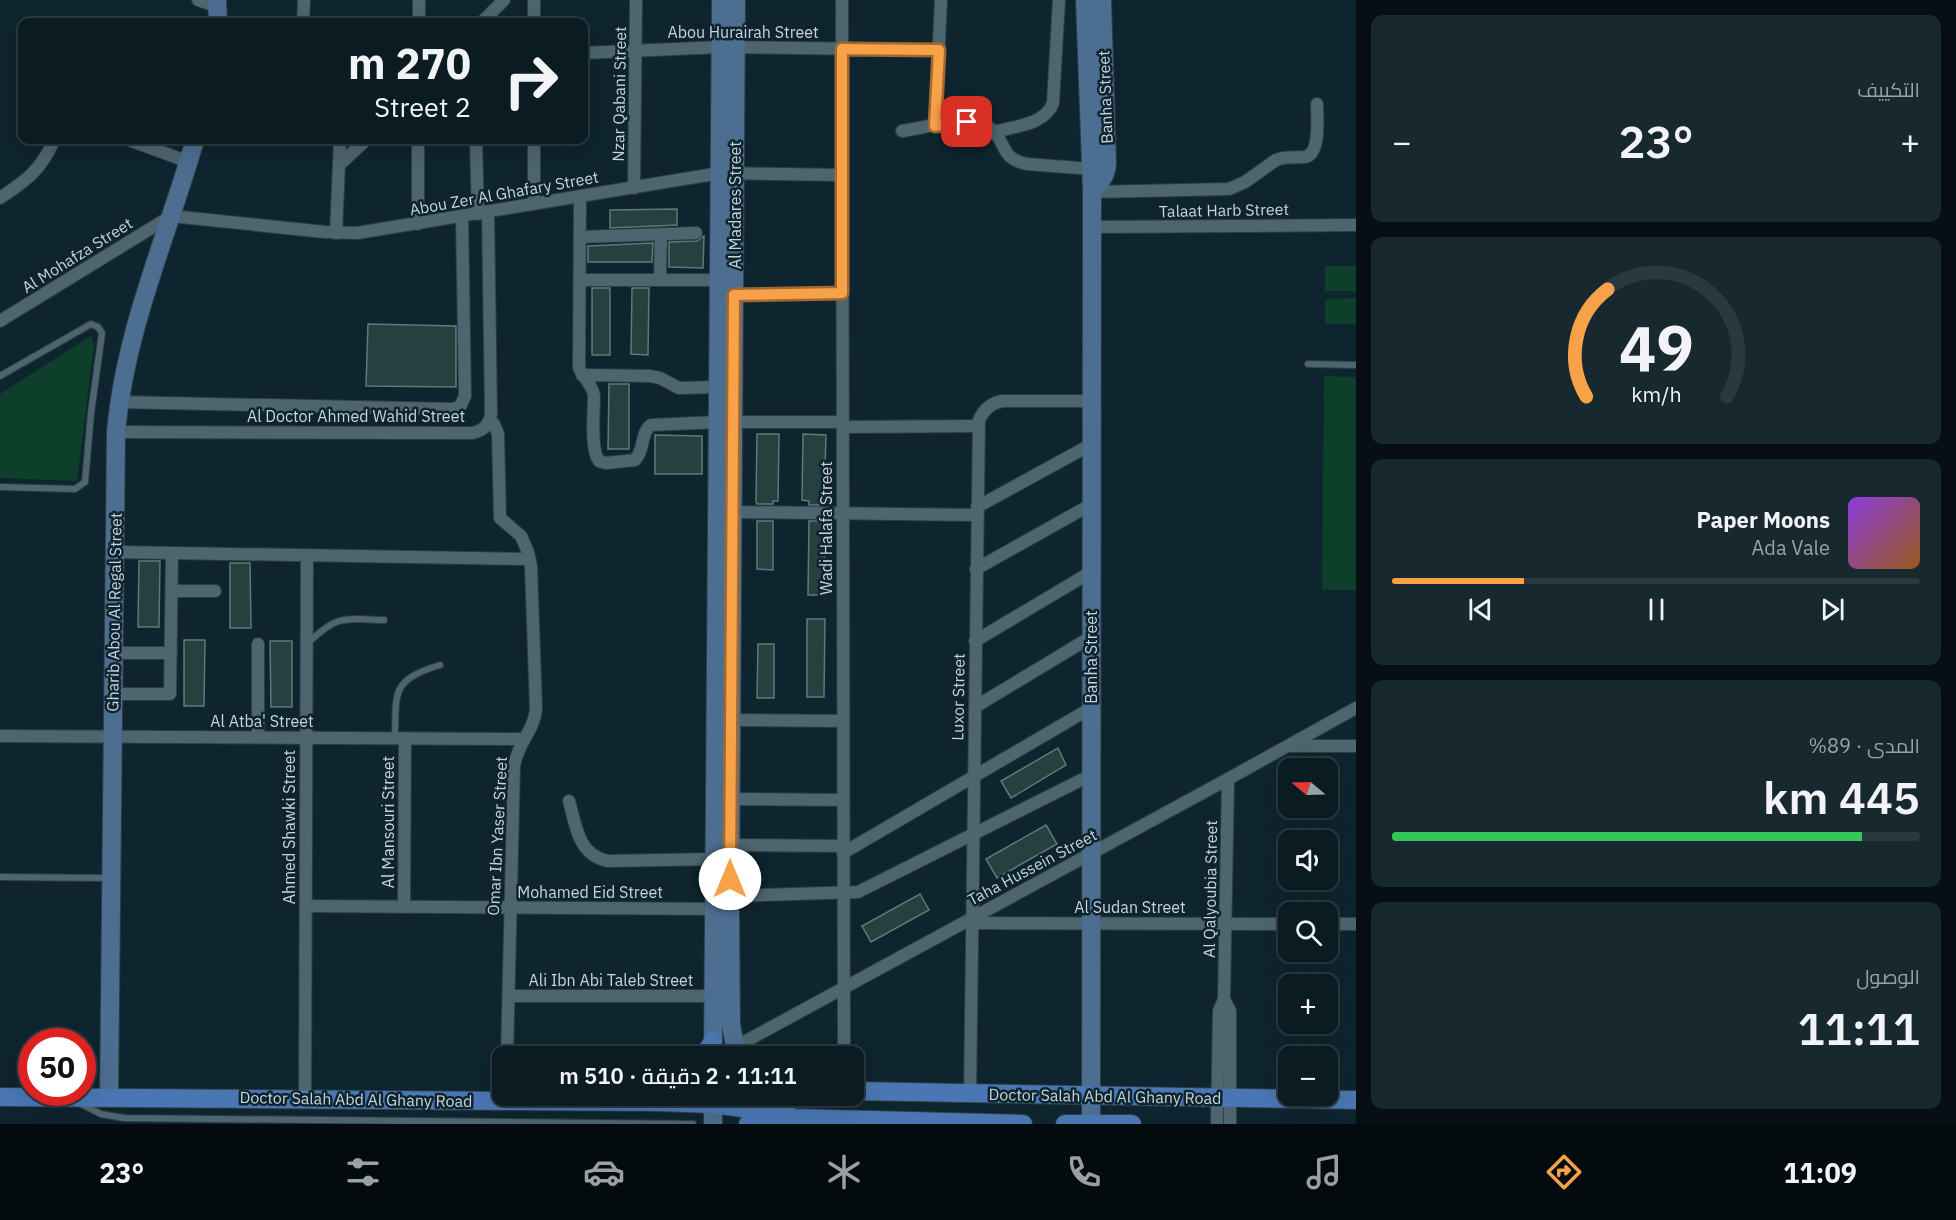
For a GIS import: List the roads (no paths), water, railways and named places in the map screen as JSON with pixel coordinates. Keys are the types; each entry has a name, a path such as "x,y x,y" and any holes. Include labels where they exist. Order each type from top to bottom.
{"main road":[{"name":"Al Madares Street","path":"722,0 728,47 728,173 734,295 726,422 714,859 725,905 733,1046"},
{"name":"Al Madares Street","path":"728,47 736,0"},
{"name":"Banha Street","path":"1085,0 1092,169 1091,1124"},
{"name":"Banha Street","path":"1092,191 1105,176 1107,162 1102,0"},
{"name":"Gharib Abou Al Regal Street","path":"109,1097 116,432 119,402 132,338 194,144"},
{"name":"Al Madares Street","path":"710,1046 713,996 731,845 733,512 726,422 718,387 719,280 728,173"},
{"name":"Doctor Salah Abd Al Ghany Road","path":"864,1092 1356,1100"},
{"name":"Doctor Salah Abd Al Ghany Road","path":"0,1097 18,1097"},
{"name":"Doctor Salah Abd Al Ghany Road","path":"96,1097 492,1098"},
{"path":"712,1106 713,1124"},
{"name":"Doctor Salah Abd Al Ghany Road","path":"741,1106 794,1118 847,1122 1023,1124"},
{"path":"774,1106 794,1118"},
{"path":"748,1124 794,1118"},
{"name":"Doctor Salah Abd Al Ghany Road","path":"1065,1124 1132,1124"}],"street":[{"path":"198,0 218,10"},
{"path":"303,18 304,0"},
{"path":"419,0 419,18"},
{"path":"486,18 504,0"},
{"path":"534,0 534,18"},
{"name":"Nzar Qabani Street","path":"634,188 636,0"},
{"name":"Wadi Halafa Street","path":"842,0 844,1046"},
{"path":"935,126 941,0"},
{"path":"994,132 1044,118 1050,111 1053,103 1059,0"},
{"name":"Abou Hurairah Street","path":"588,53 728,47 939,50"},
{"path":"1092,191 1235,188 1276,160 1306,157 1313,152 1316,144 1317,104"},
{"path":"902,131 977,122 994,132 1008,156 1017,162 1092,169"},
{"path":"0,198 36,172 52,144"},
{"path":"140,144 189,162"},
{"path":"336,233 340,144"},
{"path":"339,165 362,144"},
{"path":"418,144 418,224"},
{"name":"Al Doctor Ahmed Wahid Street","path":"116,432 480,432 489,421 483,213 476,144"},
{"path":"534,144 534,204"},
{"name":"Abou Zer Al Ghafary Street","path":"171,216 336,233 368,232 728,173 842,175"},
{"path":"580,197 579,367 593,390 594,452 597,459 603,463 635,460 640,453 646,429 651,425 726,422 978,426 981,414 996,402 1092,401"},
{"name":"Al Mohafza Street","path":"0,321 171,216"},
{"name":"Al Doctor Ahmed Wahid Street","path":"119,402 452,409 460,407 465,396 462,217"},
{"name":"Talaat Harb Street","path":"1092,227 1356,225"},
{"path":"580,237 696,233"},
{"path":"660,280 661,234"},
{"path":"580,280 719,280"},
{"path":"734,295 842,293"},
{"path":"582,375 650,376 660,378 679,388 718,387"},
{"name":"Omar Ibn Yaser Street","path":"489,421 494,424 498,434 500,518 521,536 529,559 536,710 533,725 523,739 514,766 507,1046"},
{"name":"Luxor Street","path":"970,1095 978,426"},
{"path":"733,512 977,511 1092,444"},
{"path":"976,569 1092,504"},
{"path":"115,552 529,559"},
{"path":"113,694 170,694 172,553"},
{"name":"Ahmed Shawki Street","path":"305,1099 307,555"},
{"path":"975,641 1091,572"},
{"path":"172,591 215,591"},
{"path":"975,707 1091,638"},
{"path":"258,644 258,738"},
{"path":"114,653 171,653"},
{"path":"731,845 843,849 974,778 1091,708"},
{"name":"Taha Hussein Street","path":"745,1046 844,988 972,921 1356,708"},
{"path":"732,720 843,721"},
{"name":"Al Atba' Street","path":"0,736 523,739"},
{"name":"Al Mansouri Street","path":"400,738 404,907"},
{"path":"1285,746 1356,746"},
{"name":"Mohamed Eid Street","path":"306,906 510,908 725,905 843,894 862,890 1091,774"},
{"name":"Al Qalyoubia Street","path":"1224,1098 1230,1011 1224,999 1228,779"},
{"path":"731,799 843,800"},
{"path":"569,801 581,843 595,857 608,861 714,859"},
{"name":"Al Sudan Street","path":"972,921 1091,924 1278,924"},
{"path":"1338,924 1356,924"},
{"name":"Ali Ibn Abi Taleb Street","path":"508,996 713,996"},
{"path":"1217,1124 1224,1098"},
{"path":"1224,1098 1230,1124"}],"lane":[{"path":"0,376 91,324 98,327 102,333 91,413 85,482 81,487 75,489 0,487"},
{"path":"1308,364 1356,365"},
{"path":"306,644 333,622 384,620"},
{"path":"400,738 396,695 400,687 414,674 440,665"},
{"path":"0,877 111,878"},
{"path":"86,1106 101,1114 124,1118 693,1124"}]}
